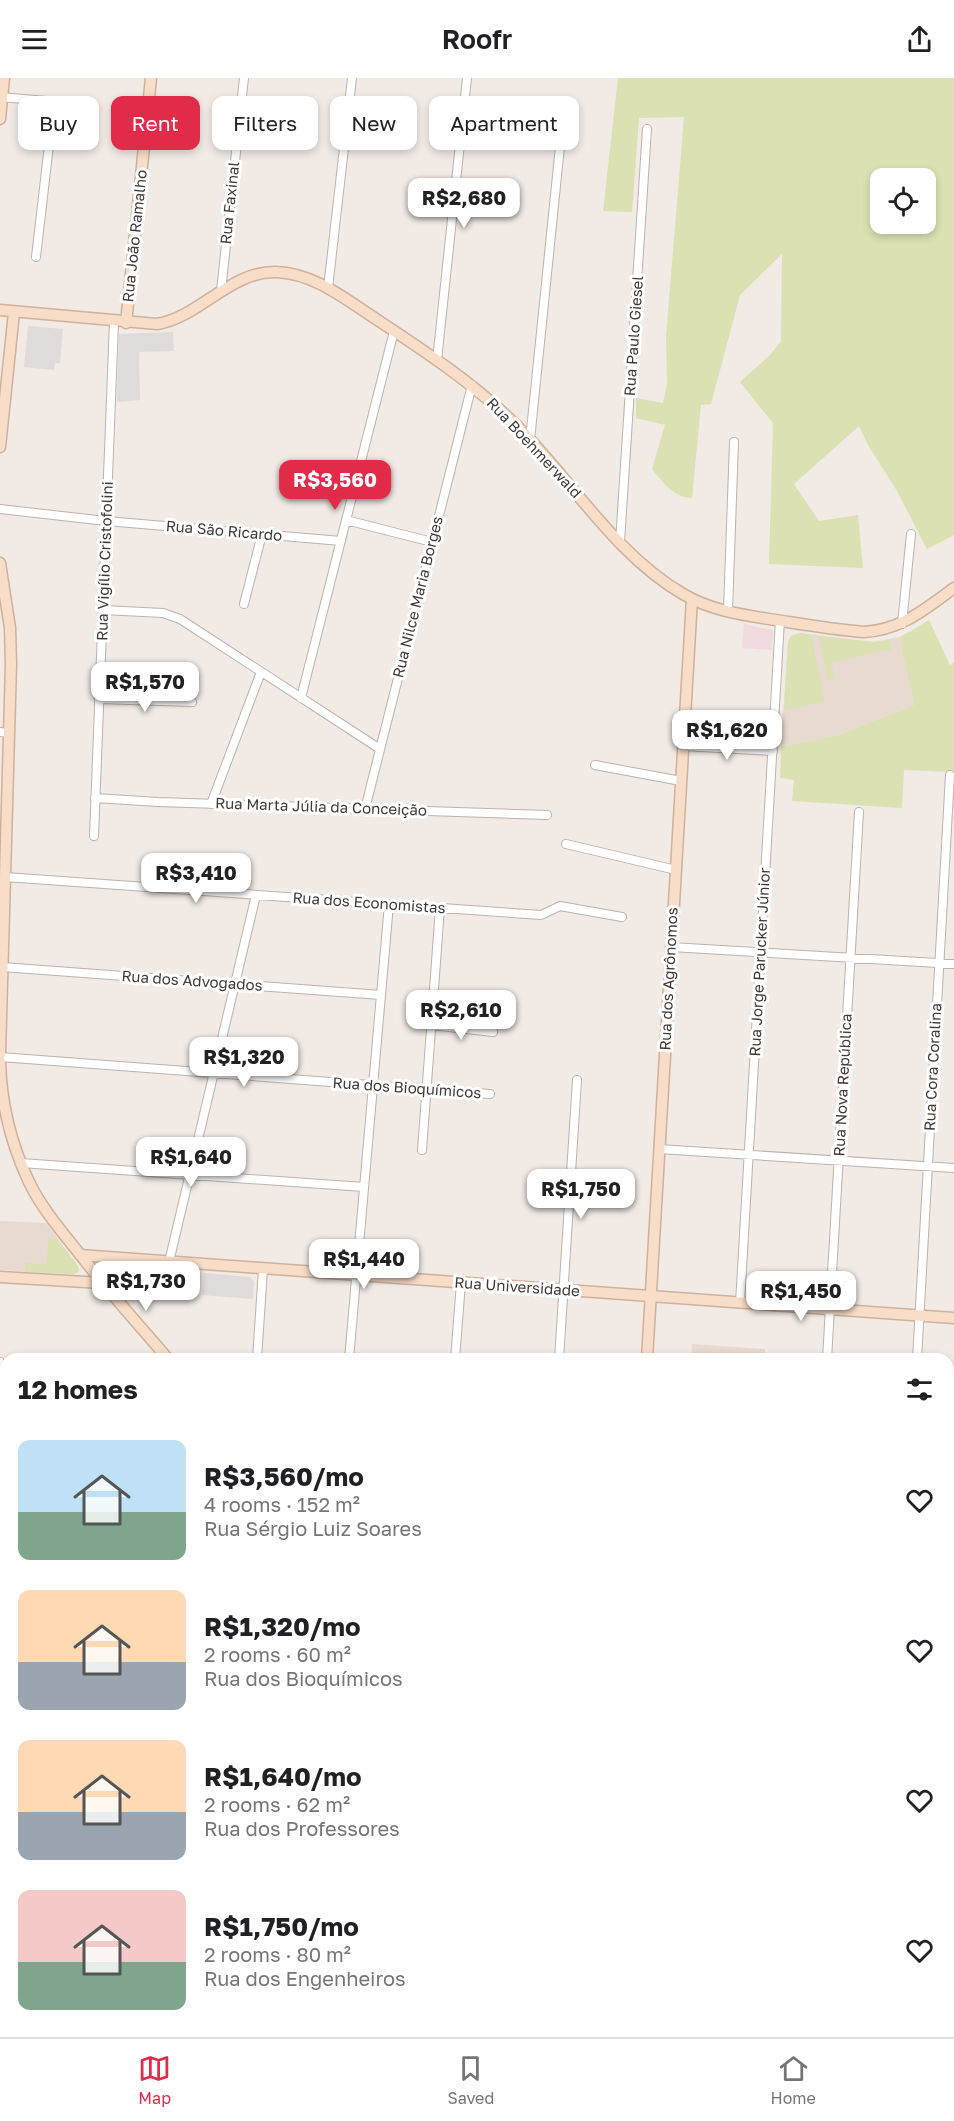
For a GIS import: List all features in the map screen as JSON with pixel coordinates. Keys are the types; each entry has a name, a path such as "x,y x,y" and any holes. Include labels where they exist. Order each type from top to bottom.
{"street":[{"path":"0,120 4,78"},
{"name":"Rua João Ramalho","path":"126,323 151,78"},
{"name":"Rua Faxinal","path":"221,291 244,78"},
{"path":"328,288 352,78"},
{"path":"437,360 467,78"},
{"path":"1,97 18,99"},
{"name":"Rua Paulo Giesel","path":"620,543 647,129"},
{"path":"36,257 48,150"},
{"path":"530,440 560,150"},
{"name":"Rua Boehmerwald","path":"0,310 148,325 177,319 221,291 257,274 274,272 300,276 328,288 437,360 472,386 530,440 620,543 651,572 692,599 728,611 780,621 864,632 879,631 902,624 954,588"},
{"path":"0,447 14,312"},
{"name":"Rua Vigílio Cristofolini","path":"94,836 114,322"},
{"path":"301,698 394,331"},
{"name":"Rua Nilce Maria Borges","path":"365,809 472,386"},
{"path":"728,611 734,442"},
{"name":"Rua São Ricardo","path":"0,509 106,521 341,541"},
{"path":"346,520 432,542"},
{"path":"244,604 262,534"},
{"path":"902,624 911,534"},
{"path":"0,563 4,613 11,653 4,732 5,877 2,913 0,1058 4,1107 21,1162 37,1197 102,1283 163,1353"},
{"name":"Rua dos Agrônomos","path":"647,1353 692,599"},
{"path":"103,610 163,613 175,616 380,750"},
{"name":"Rua Jorge Parucker Júnior","path":"740,1303 780,621"},
{"path":"211,804 261,672"},
{"path":"99,699 192,702"},
{"path":"683,746 773,751"},
{"path":"595,765 681,781"},
{"name":"Rua Cora Coralina","path":"916,1353 950,775"},
{"name":"Rua Marta Júlia da Conceição","path":"95,798 547,815"},
{"name":"Rua Nova República","path":"827,1353 859,812"},
{"path":"566,844 676,870"},
{"name":"Rua dos Economistas","path":"5,877 541,915 560,906 622,917"},
{"path":"169,1262 256,895"},
{"path":"350,1353 389,904"},
{"path":"422,1150 440,908"},
{"path":"671,947 954,964"},
{"name":"Rua dos Advogados","path":"2,968 381,995"},
{"path":"431,1025 493,1032"},
{"name":"Rua dos Bioquímicos","path":"0,1058 490,1094"},
{"path":"559,1353 577,1080"},
{"path":"659,1149 954,1167"},
{"path":"21,1162 364,1187"},
{"name":"Rua Universidade","path":"80,1255 954,1318"},
{"path":"257,1353 263,1269"},
{"path":"0,1277 102,1283"},
{"path":"455,1353 461,1283"}],"shaded area":[{"path":"28,326 63,329 60,363 55,363 54,370 24,367"},
{"path":"173,332 174,351 139,352 140,400 117,402 119,334"},
{"path":"744,624 773,630 772,650 742,648"},
{"path":"800,633 874,642 899,637 914,705 838,735 781,747 788,642 791,636"},
{"path":"0,1221 46,1223 78,1266 79,1271 74,1274 0,1270"},
{"path":"204,1273 250,1277 254,1282 253,1299 202,1295"},
{"path":"692,1344 765,1349 765,1353 691,1353"}],"green space":[{"path":"618,78 954,78 954,535 927,549 897,491 868,445 859,426 794,484 819,521 858,515 863,568 769,564 773,423 740,382 770,355 781,341 782,254 740,295 711,404 701,405 692,498 674,492 660,479 652,469 665,425 636,418 636,398 663,403 667,384 666,336 684,117 639,118 632,212 603,211"},
{"path":"929,620 950,665 954,663 954,772 904,770 902,808 792,801 794,780 780,778 781,747 838,735 914,705 899,637"},
{"path":"800,633 811,635 825,702 784,710 788,642 791,636"},
{"path":"818,636 874,642 890,640 892,649 831,662 835,679 828,680"},
{"path":"49,1238 57,1239 78,1266 79,1271 74,1274 25,1272 25,1263 46,1264"}]}
